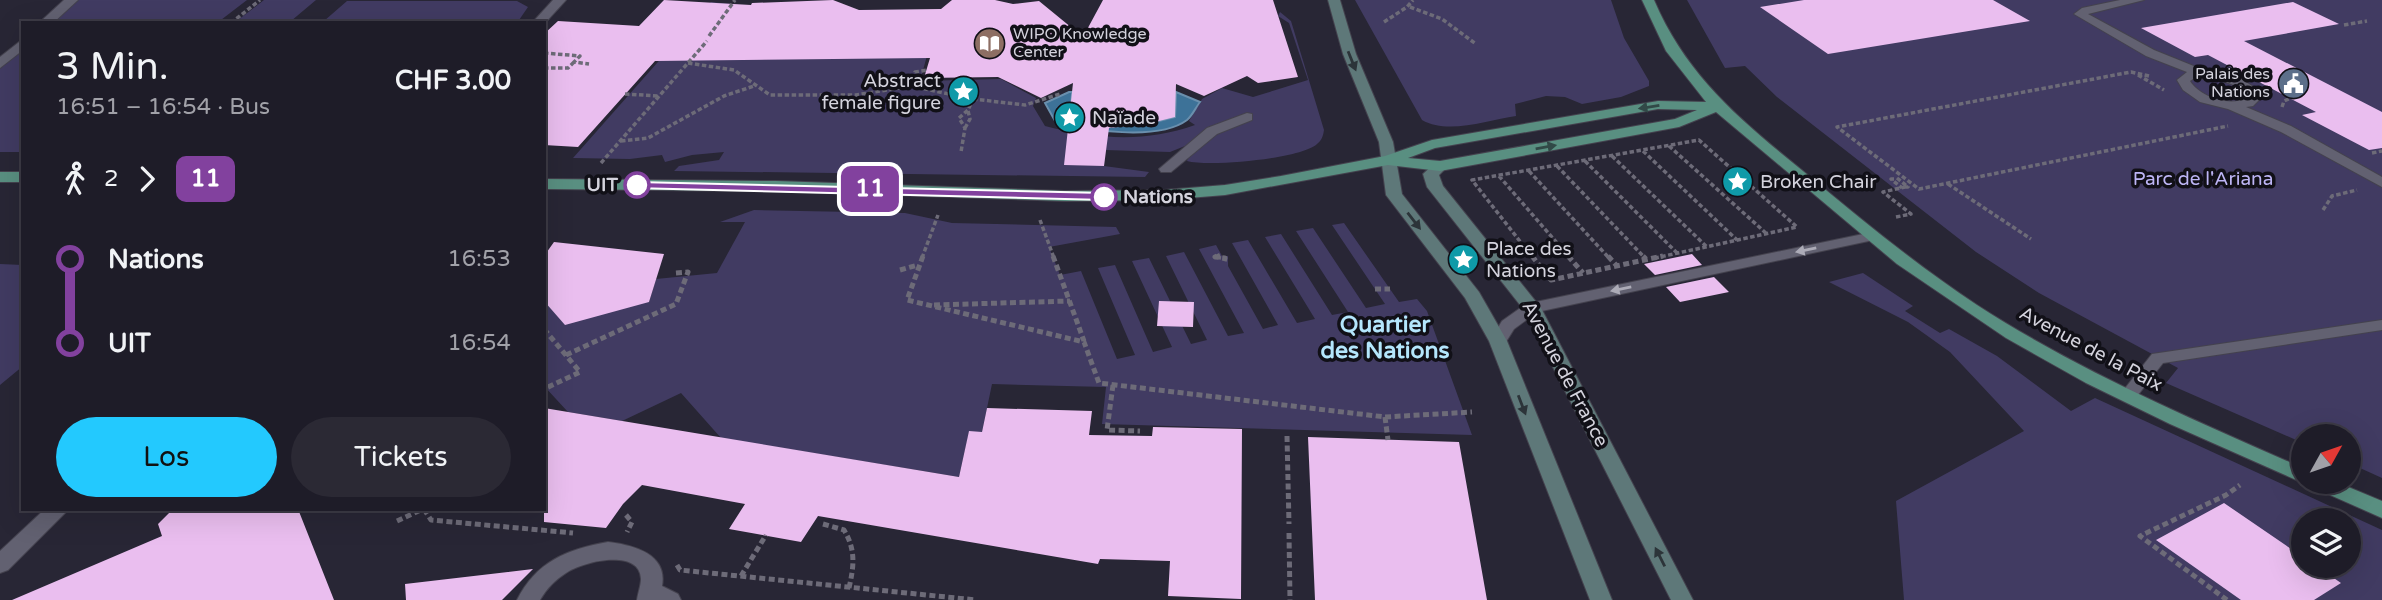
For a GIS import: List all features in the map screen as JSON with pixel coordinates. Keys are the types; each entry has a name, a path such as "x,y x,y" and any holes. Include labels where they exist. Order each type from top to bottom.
{"main road":[{"path":"1334,0 1338,28 1387,144 1394,195 1473,296 1498,341 1601,600"},
{"path":"1648,0 1670,49 1717,106 1873,236"},
{"path":"546,184 776,187 1104,197 1225,190 1389,160 1432,144 1658,105 1717,106"},
{"path":"1389,160 1440,166 1679,123 1717,106"},
{"name":"Avenue de France","path":"1440,166 1432,174 1435,187 1532,308 1682,600"},
{"path":"0,177 21,177"},
{"name":"Avenue de la Paix","path":"1873,236 1924,278 2058,360 2128,396 2291,471"},
{"path":"2344,494 2382,510"}],"street":[{"path":"47,21 72,0"},
{"path":"540,21 560,0"},
{"path":"0,64 21,45"},
{"path":"0,564 57,511"},
{"path":"528,600 539,582 551,570 572,559 608,550 625,551 648,565 657,597"}],"lane":[{"path":"2138,0 2087,10 2080,14 2150,53 2205,75"},
{"path":"2150,53 2183,80 2192,93 2209,101 2230,105 2253,102"},
{"path":"2183,80 2190,75 2225,78 2244,86 2254,94 2253,102"},
{"path":"2253,102 2286,129 2375,186"},
{"path":"2230,105 2286,129"},
{"path":"1166,169 1212,131 1247,117"},
{"path":"1498,341 1508,325 1532,308 1873,236"},
{"path":"2128,396 2158,358 2382,325"}],"path":[{"path":"234,21 260,0"},
{"path":"601,163 708,39 735,0"},
{"path":"1384,22 1409,7 1413,0"},
{"path":"1409,7 1442,19 1476,44"},
{"path":"2344,25 2367,21"},
{"path":"546,53 580,56 568,68 546,68"},
{"path":"574,62 589,64"},
{"path":"688,63 728,68 770,95 856,95 911,86 1025,106 1060,94"},
{"path":"911,86 915,72 927,70"},
{"path":"2131,72 1837,127 1919,189 2228,126"},
{"path":"621,141 648,138 724,96 754,86"},
{"path":"625,94 659,96"},
{"path":"965,128 959,118 968,110 973,99"},
{"path":"961,152 965,128 970,119 968,110"},
{"path":"1699,140 1797,228 1551,280 1472,180 1642,150 1699,140"},
{"path":"1669,145 1767,234"},
{"path":"1642,150 1737,240"},
{"path":"1612,155 1707,247"},
{"path":"1584,160 1677,253"},
{"path":"1556,165 1646,259"},
{"path":"1528,170 1617,266"},
{"path":"1498,176 1583,273"},
{"path":"1896,218 1911,214 1883,192 1908,187 1895,179 1903,177"},
{"path":"1947,184 2031,239"},
{"path":"2323,210 2332,195 2375,186"},
{"path":"938,215 907,300 1084,342"},
{"path":"1040,220 1099,383 1385,417 1472,412"},
{"path":"1221,254 1215,257 1225,258 1224,262"},
{"path":"900,270 919,265"},
{"path":"566,355 676,304 688,272 675,273"},
{"path":"1375,289 1390,289"},
{"path":"928,305 1070,301"},
{"path":"546,330 580,372 546,388"},
{"path":"1113,385 1107,430 1140,431"},
{"path":"1385,417 1388,440"},
{"path":"1287,436 1289,524"},
{"path":"2227,600 2140,536 2226,495 2240,485"},
{"path":"397,521 420,511"},
{"path":"425,511 430,520 584,533"},
{"path":"626,515 632,522 624,536 636,539"},
{"path":"823,524 844,530 854,550 856,557 849,588"},
{"path":"1289,533 1290,600"},
{"path":"741,576 766,535"},
{"path":"673,561 680,570 976,600"}],"green space":[{"path":"78,0 247,0 220,21 54,21"},
{"path":"264,0 316,0 291,21 238,20"},
{"path":"1355,0 1611,0 1624,38 1649,81 1649,86 1621,97 1582,104 1565,97 1546,96 1515,104 1516,116 1456,126 1432,124 1422,120"},
{"name":"Parc de l'Ariana","path":"1687,0 2382,0 2382,478 2361,468 2361,424 2291,424 2291,438 2166,383 2178,368 2039,293 1976,252 1777,97 1745,66 1725,68"},
{"path":"347,1 517,1 528,7 518,21 324,21"},
{"path":"711,2 731,4 928,52 920,81 1001,79 1036,98 1033,106 1045,126 1083,134 1120,137 1158,135 1195,125 1189,121 1202,99 1222,88 1253,97 1308,80 1289,23 1278,16 1280,12 1291,21 1324,132 1319,142 1293,154 1234,162 1187,161 1191,149 1185,146 1170,152 1105,150 1104,166 1149,172 1145,177 674,171 679,166 719,160 724,152 692,155 665,162 662,155 630,159 573,158"},
{"path":"21,50 21,152 0,152 0,68"},
{"path":"754,210 905,213 952,223 1116,227 1120,234 1049,247 1060,275 1081,271 1117,359 1135,355 1098,268 1115,265 1153,352 1172,347 1132,261 1149,258 1191,344 1207,340 1166,256 1184,252 1228,336 1244,333 1199,249 1216,245 1222,256 1228,256 1228,266 1263,329 1278,325 1232,243 1248,240 1297,323 1315,319 1265,237 1281,234 1332,315 1348,312 1296,231 1313,228 1366,308 1385,304 1332,225 1344,223 1399,302 1417,299 1427,311 1472,435 1102,424 1106,387 992,384 982,432 969,432 959,477 721,438 681,393 622,421 568,412 546,388 546,301 649,302 656,279 717,273 745,222 720,222"},
{"path":"0,264 21,265 21,368 0,385"},
{"path":"1863,273 1913,306 1905,311 1940,333 1949,329 1997,356 2071,411 2095,398 2291,488 2291,494 2304,494 2334,508 2291,508 2291,578 2361,578 2361,520 2382,530 2382,600 1904,600 1896,501 2024,431 1950,352 1908,322 1829,282"}],"water":[{"path":"1075,92 1072,94 1070,118 1147,124 1175,117 1176,92 1200,102 1187,120 1175,126 1141,132 1103,131 1055,121 1045,103"}],"building":[{"path":"664,0 751,5 833,0 859,10 941,9 952,0 995,0 1013,4 1039,1 1083,37 1103,0 1273,0 1298,77 1258,83 1247,76 1204,96 1176,84 1175,117 1147,124 1109,128 1104,166 1064,165 1073,83 1041,98 998,77 924,78 930,58 655,61 578,147 546,145 546,32 558,21 639,26"},
{"path":"1804,0 1993,0 2030,21 1828,54 1760,7"},
{"name":"Palais des Nations","path":"2293,2 2339,24 2244,41 2382,112 2382,148 2369,150 2302,115 2316,112 2208,55 2195,57 2141,28"},
{"path":"554,242 664,254 649,302 565,325 546,303 546,253"},
{"path":"1692,254 1702,265 1655,275 1644,264"},
{"path":"1714,277 1729,292 1680,302 1666,287"},
{"path":"1159,301 1194,302 1193,327 1157,326"},
{"path":"546,408 959,477 969,431 982,432 987,408 1092,411 1089,435 1152,436 1153,427 1242,429 1241,599 1168,596 1170,561 1100,559 1098,564 818,516 801,542 729,529 745,504 642,485 623,504 606,528 544,522"},
{"path":"1308,437 1459,442 1487,600 1315,600"},
{"path":"2224,503 2291,549 2291,578 2334,578 2341,583 2314,600 2241,600 2156,540"},
{"path":"171,511 299,511 334,600 12,600 162,536 158,524"},
{"path":"533,569 502,600 406,600 405,584"}],"bus line":[{"name":"11","path":"637,185 1104,197"}],"place":[{"name":"WIPO Knowledge Center","path":"990,43"},
{"name":"Palais des Nations","path":"2293,83"},
{"name":"Abstract female figure","path":"964,92"},
{"name":"Naïade","path":"1069,118"},
{"name":"Broken Chair","path":"1737,182"},
{"name":"UIT","path":"637,185"},
{"name":"Nations","path":"1104,197"},
{"name":"Place des Nations","path":"1463,260"}],"district":[{"name":"Quartier des Nations","path":"1385,338"}]}
